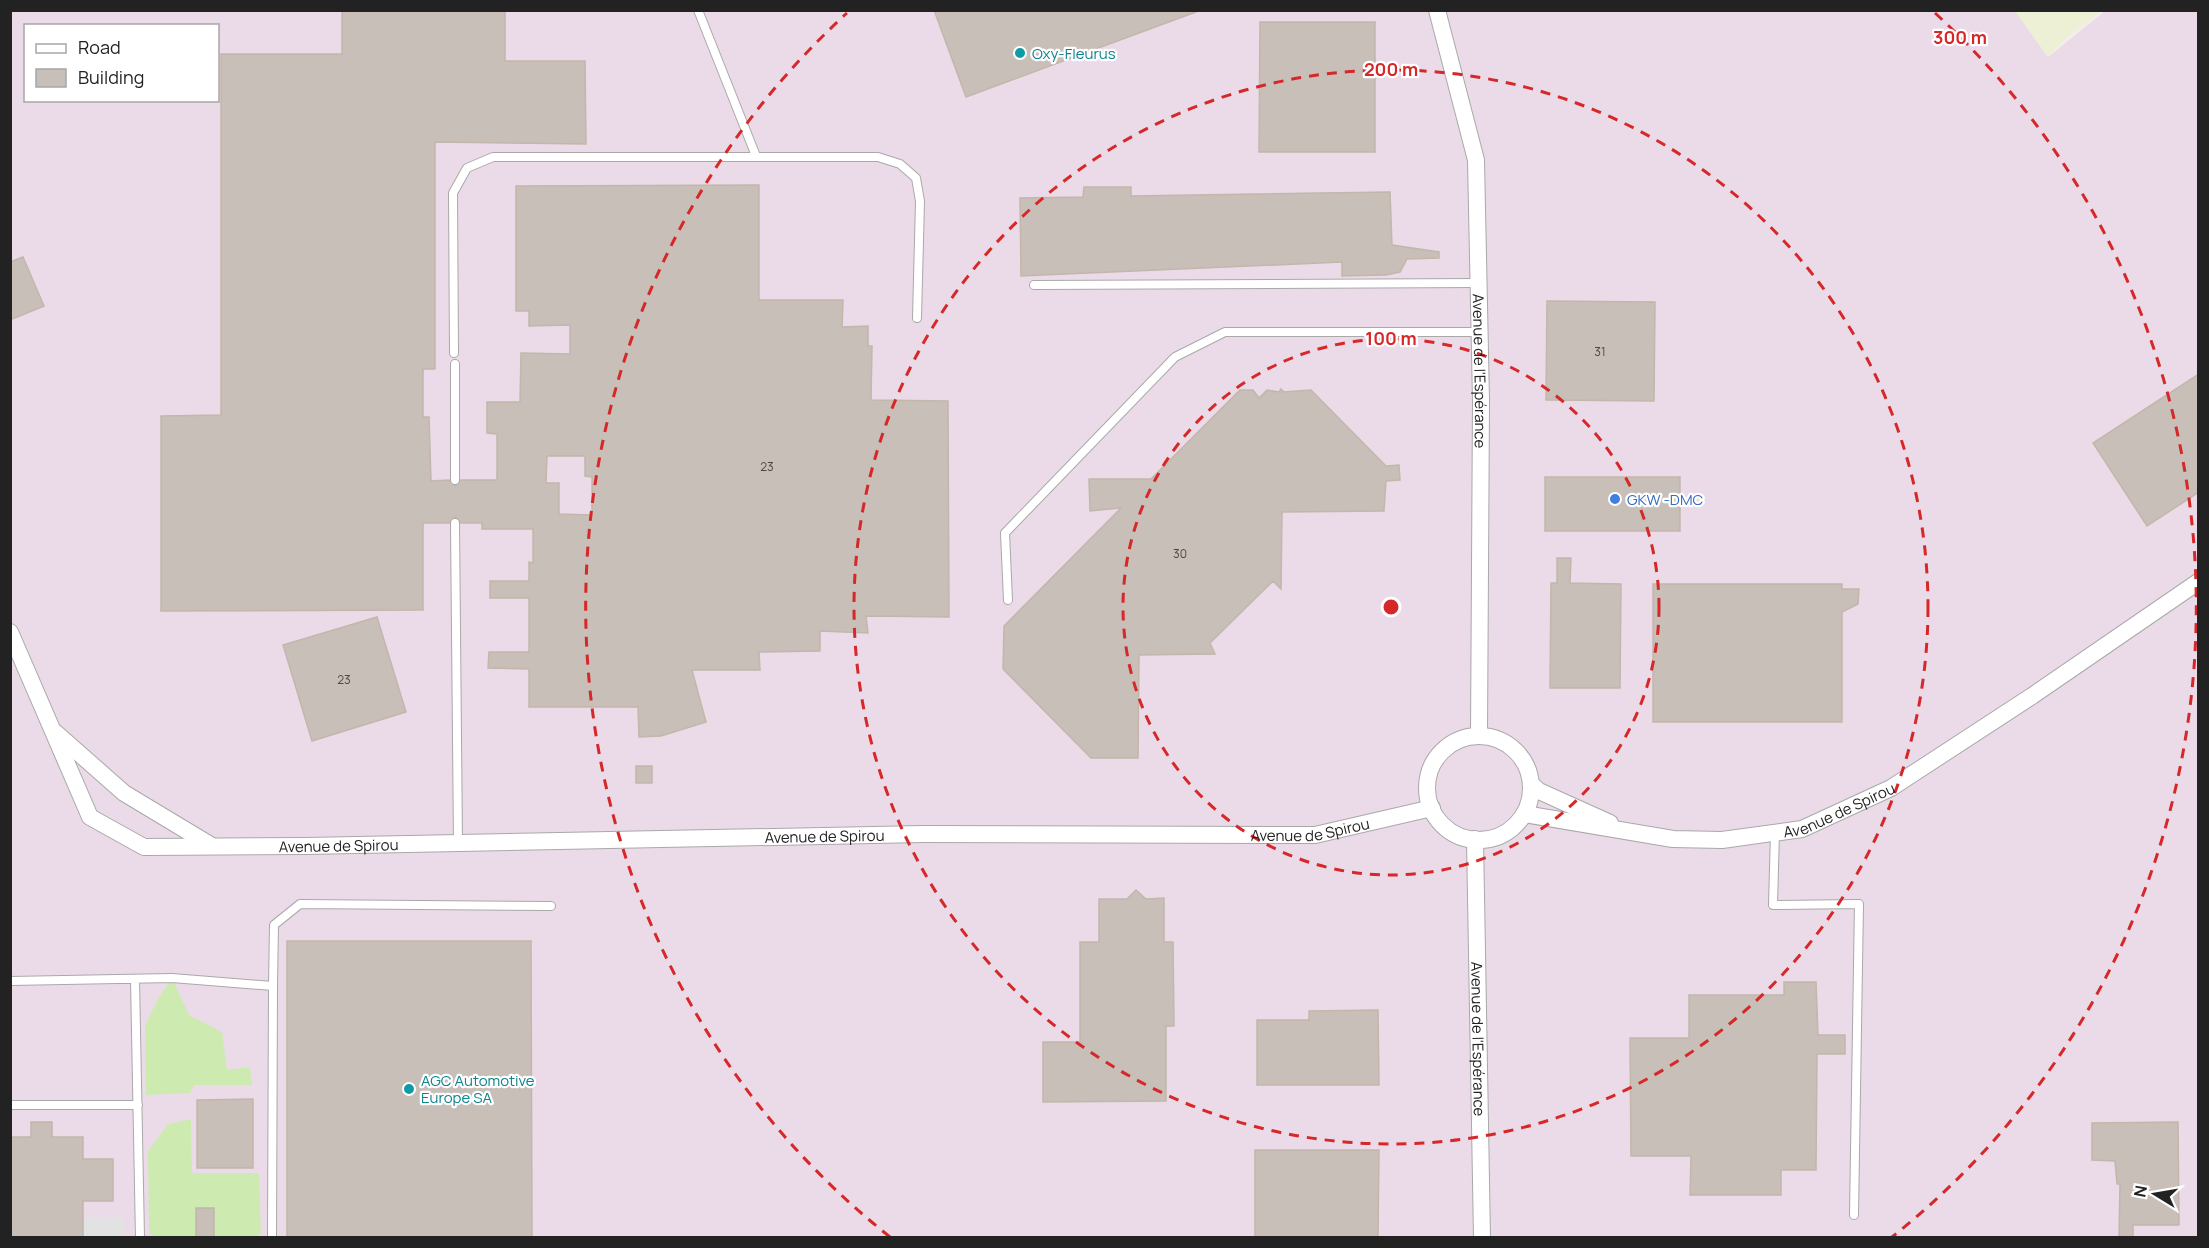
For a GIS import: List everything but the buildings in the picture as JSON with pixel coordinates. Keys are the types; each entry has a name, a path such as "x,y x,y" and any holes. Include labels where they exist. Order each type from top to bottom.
{"street":[{"name":"Avenue de l'Espérance","path":"1437,10 1476,160 1480,332 1479,735"},
{"name":"Avenue de Spirou","path":"1524,814 1673,839 1722,840 1802,829 1891,788 2032,696 2199,582"},
{"name":"Avenue de Spirou","path":"10,632 90,817 144,847 924,834 1315,835 1432,808"},
{"name":"Avenue de Spirou","path":"52,729 124,793 213,847"},
{"path":"1479,735 1495,738 1509,745 1520,755 1528,769 1531,784 1530,800 1524,814 1503,834 1475,839 1449,830 1432,808 1428,792 1429,775 1436,759 1447,746 1463,738 1479,735"},
{"name":"Avenue de Spirou","path":"1531,784 1539,791 1594,814 1620,829"},
{"name":"Avenue de l'Espérance","path":"1475,839 1482,1238"}],"lane":[{"path":"699,10 756,156"},
{"path":"454,353 453,193 467,168 493,157 878,158 900,164 916,178 920,201 917,318"},
{"path":"1034,285 1478,283"},
{"path":"1008,600 1005,533 1175,357 1225,332 1480,332"},
{"path":"454,364 455,480"},
{"path":"455,523 458,843"},
{"path":"1775,832 1773,905 1859,904 1854,1215"},
{"path":"272,1238 274,925 300,904 551,906"},
{"path":"10,981 172,978 273,986"},
{"path":"135,979 140,1238"},
{"path":"10,1105 138,1105"}],"shaded area":[{"path":"2015,10 2048,57 2105,11 2198,11 2198,1237 11,1237 10,11"},
{"path":"123,1217 123,1237 84,1237 84,1218"}],"green space":[{"path":"2015,11 2102,11 2068,36 2048,57"},
{"path":"172,978 189,1015 222,1032 227,1070 250,1067 252,1085 194,1085 190,1093 146,1095 145,1025"},
{"path":"191,1119 192,1173 259,1173 261,1233 254,1238 153,1237 149,1232 148,1151 168,1124"}],"place":[{"name":"Oxy-Fleurus","path":"1020,53"},
{"name":"GKW -DMC","path":"1615,499"},
{"name":"AGC Automotive Europe SA","path":"409,1089"}]}
